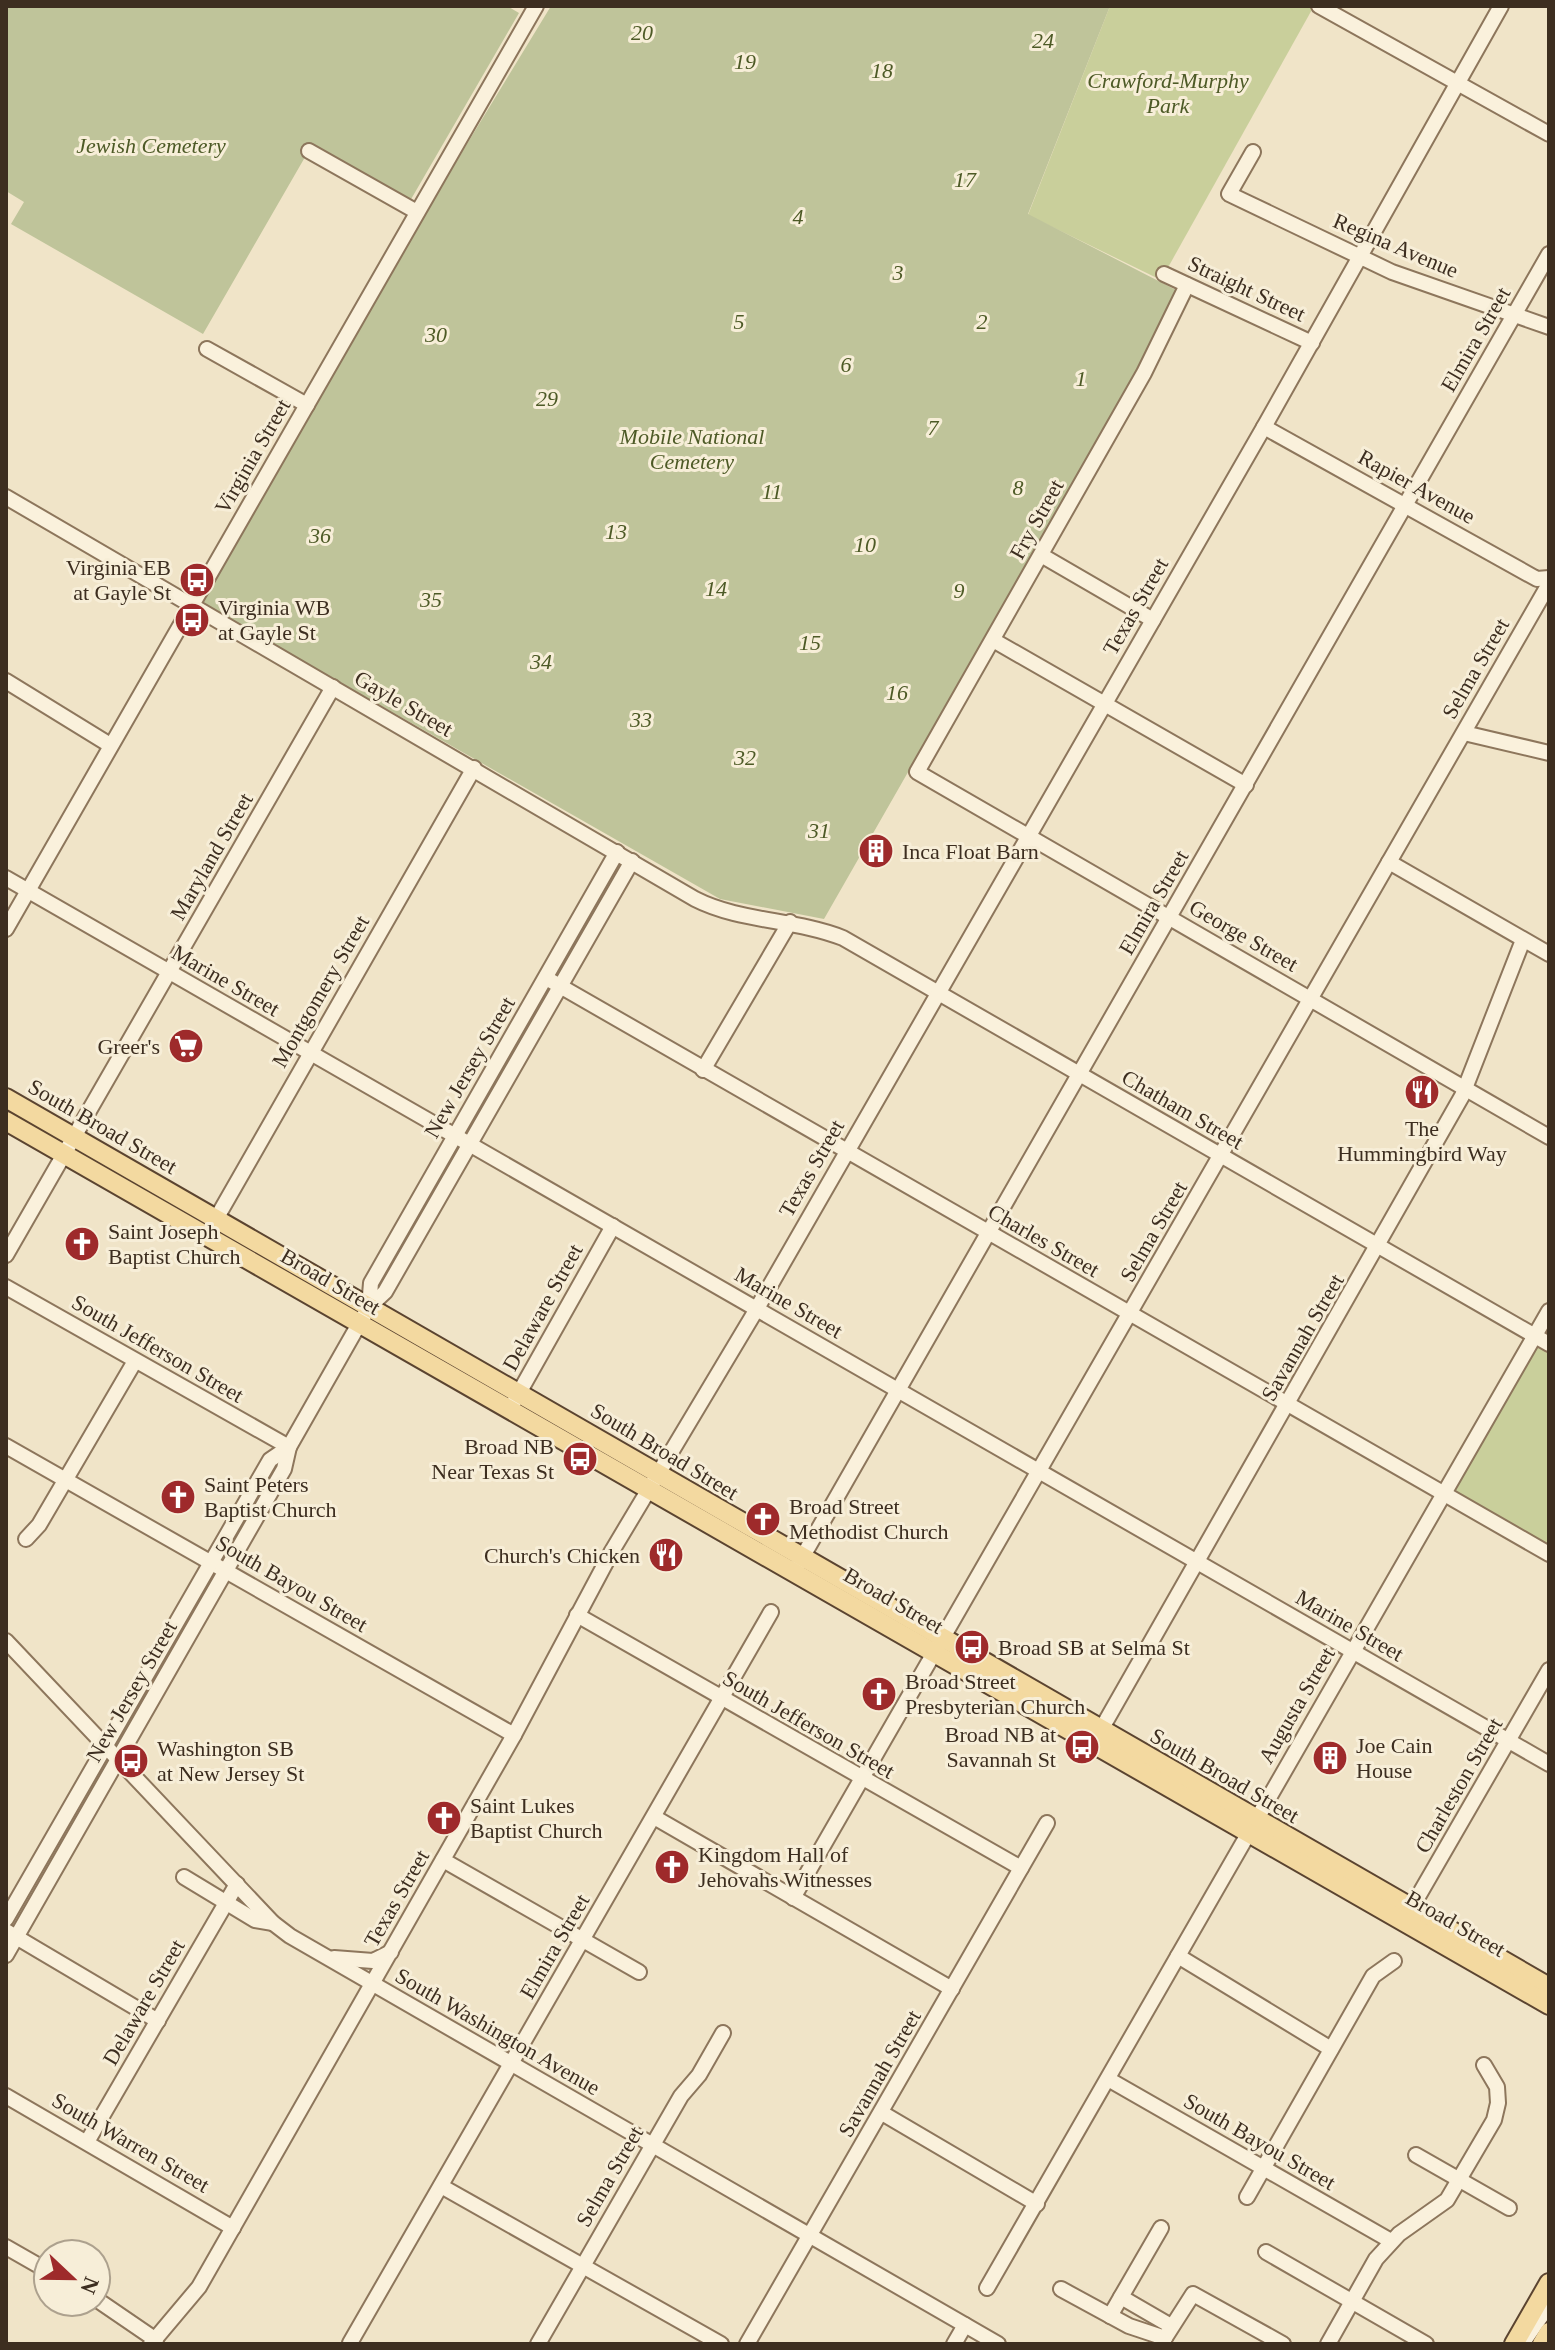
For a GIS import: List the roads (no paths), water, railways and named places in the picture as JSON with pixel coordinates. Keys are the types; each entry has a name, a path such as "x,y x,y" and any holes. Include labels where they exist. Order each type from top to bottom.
{"main road":[{"name":"South Broad Street","path":"6,1098 519,1393 655,1483"},
{"name":"Broad Street","path":"6,1121 509,1411 655,1483 798,1564 1407,1916 1549,2005"},
{"path":"1407,1916 1549,1987"},
{"path":"1514,2344 1549,2283"},
{"path":"1542,2344 1549,2332"}],"street":[{"path":"1319,6 1549,134"},
{"name":"Texas Street","path":"153,2342 199,2287 514,1735 577,1615 757,1309 1264,427 1501,6"},
{"name":"Virginia Street","path":"6,929 531,8"},
{"path":"309,151 417,212"},
{"name":"Regina Avenue","path":"1253,152 1229,194 1392,272 1549,327"},
{"name":"Elmira Street","path":"798,1564 1549,254"},
{"name":"Straight Street","path":"1164,274 1312,343"},
{"name":"Fry Street","path":"917,772 1144,373 1187,285"},
{"path":"207,349 307,405"},
{"name":"Rapier Avenue","path":"1264,427 1537,579 1549,581"},
{"name":"Gayle Street","path":"6,497 714,908 790,922"},
{"path":"1041,555 1153,620"},
{"name":"Selma Street","path":"793,1898 1549,581"},
{"path":"993,640 1246,785"},
{"path":"6,681 110,745"},
{"name":"Maryland Street","path":"6,1255 333,687"},
{"path":"1464,733 1549,753"},
{"name":"Montgomery Street","path":"206,1236 474,768"},
{"name":"George Street","path":"917,772 1549,1137"},
{"name":"New Jersey Street","path":"369,1307 371,1283 617,852"},
{"name":"New Jersey Street","path":"6,1955 11,1935 81,1823 226,1571 284,1469 289,1447 359,1324 369,1307 385,1292 632,861"},
{"path":"1389,862 1549,954"},
{"name":"Marine Street","path":"6,878 1549,1764"},
{"path":"703,1070 790,922"},
{"name":"Chatham Street","path":"790,922 843,938 1549,1344"},
{"name":"Savannah Street","path":"1097,1737 1289,1405 1466,1087 1523,940"},
{"name":"Charles Street","path":"546,978 1549,1554"},
{"name":"Delaware Street","path":"509,1411 613,1226"},
{"name":"South Jefferson Street","path":"6,1287 289,1447"},
{"name":"Augusta Street","path":"987,2288 1549,1311"},
{"path":"447,1375 457,1358"},
{"path":"26,1539 39,1525 135,1361"},
{"name":"South Bayou Street","path":"6,1446 514,1735"},
{"name":"New Jersey Street","path":"6,1919 270,1460 289,1447"},
{"name":"Elmira Street","path":"350,2343 771,1612"},
{"name":"South Jefferson Street","path":"577,1615 1021,1868"},
{"name":"South Washington Avenue","path":"6,1641 273,1923 511,2065 998,2344"},
{"name":"Charleston Street","path":"1407,1916 1549,1670"},
{"path":"137,1692 151,1700"},
{"path":"66,1815 81,1823"},
{"path":"654,1817 952,1989"},
{"name":"Savannah Street","path":"747,2344 1047,1823"},
{"path":"443,1860 639,1972"},
{"path":"184,1877 255,1920 273,1923"},
{"name":"Delaware Street","path":"87,2142 237,1884"},
{"path":"11,1935 158,2021"},
{"path":"329,1958 373,1961 391,1952"},
{"path":"1178,1956 1331,2049"},
{"path":"1247,2197 1373,1976 1394,1961"},
{"name":"Selma Street","path":"538,2344 652,2145 723,2033"},
{"path":"1328,2344 1376,2259 1391,2241 1447,2200 1494,2120 1498,2103 1497,2087 1484,2065"},
{"name":"South Bayou Street","path":"1108,2079 1391,2241"},
{"name":"South Warren Street","path":"6,2096 233,2228"},
{"path":"882,2113 1037,2204"},
{"path":"1416,2155 1509,2208"},
{"path":"441,2186 721,2344"},
{"path":"1110,2316 1161,2228"},
{"path":"6,2247 32,2262"},
{"path":"1266,2252 1426,2344"},
{"path":"1061,2289 1110,2316 1166,2336"},
{"path":"1166,2336 1193,2294 1283,2344"},
{"path":"1121,2297 1166,2336"},
{"path":"1522,2344 1549,2305"},
{"path":"112,2311 153,2342"},
{"path":"954,2344 965,2325"}],"place":[{"name":"Virginia EB at Gayle St","path":"197,580"},
{"name":"Virginia WB at Gayle St","path":"192,620"},
{"name":"Inca Float Barn","path":"876,851"},
{"name":"Greer's","path":"186,1046"},
{"name":"The Hummingbird Way","path":"1422,1092"},
{"name":"Saint Joseph Baptist Church","path":"82,1244"},
{"name":"Broad NB Near Texas St","path":"580,1459"},
{"name":"Saint Peters Baptist Church","path":"178,1497"},
{"name":"Broad Street Methodist Church","path":"763,1519"},
{"name":"Church's Chicken","path":"666,1555"},
{"name":"Broad SB at Selma St","path":"972,1647"},
{"name":"Broad Street Presbyterian Church","path":"879,1694"},
{"name":"Broad NB at Savannah St","path":"1082,1747"},
{"name":"Joe Cain House","path":"1330,1758"},
{"name":"Washington SB at New Jersey St","path":"131,1761"},
{"name":"Saint Lukes Baptist Church","path":"444,1818"},
{"name":"Kingdom Hall of Jehovahs Witnesses","path":"672,1867"}],"park label":[{"name":"20","path":"642,32"},
{"name":"24","path":"1043,40"},
{"name":"19","path":"745,61"},
{"name":"18","path":"882,70"},
{"name":"Crawford-Murphy Park","path":"1168,92"},
{"name":"Jewish Cemetery","path":"151,145"},
{"name":"17","path":"965,179"},
{"name":"4","path":"798,216"},
{"name":"3","path":"898,272"},
{"name":"5","path":"739,321"},
{"name":"2","path":"982,321"},
{"name":"30","path":"436,334"},
{"name":"6","path":"846,364"},
{"name":"1","path":"1081,378"},
{"name":"29","path":"547,398"},
{"name":"7","path":"933,427"},
{"name":"Mobile National Cemetery","path":"692,448"},
{"name":"8","path":"1018,487"},
{"name":"11","path":"772,491"},
{"name":"13","path":"616,531"},
{"name":"36","path":"320,535"},
{"name":"10","path":"865,544"},
{"name":"14","path":"716,588"},
{"name":"9","path":"959,590"},
{"name":"35","path":"431,599"},
{"name":"15","path":"810,642"},
{"name":"34","path":"541,661"},
{"name":"16","path":"897,692"},
{"name":"33","path":"641,719"},
{"name":"32","path":"745,757"},
{"name":"31","path":"819,830"}]}
